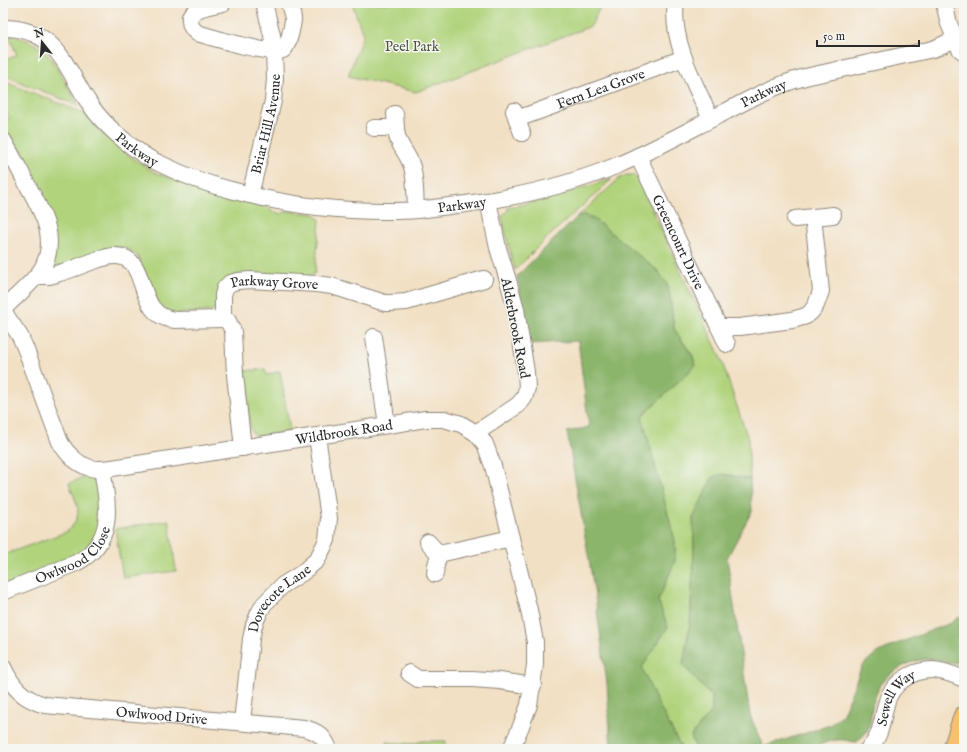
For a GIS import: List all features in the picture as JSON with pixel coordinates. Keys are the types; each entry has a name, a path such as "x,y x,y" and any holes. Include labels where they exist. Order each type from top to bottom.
{"main road":[{"path":"954,749 964,717"}],"street":[{"path":"223,3 195,10 191,14 189,18 191,25 197,34 261,50 274,51 283,50 288,42 293,18 289,3"},
{"name":"Briar Hill Avenue","path":"250,196 273,101 275,79 272,35 264,3"},
{"path":"676,3 675,9 678,38 684,58 711,119"},
{"path":"944,3 949,24 961,43"},
{"name":"Parkway","path":"3,28 29,31 54,47 64,60 91,108 127,144 150,159 176,172 250,196 322,208 361,211 416,210 488,201 531,193 564,184 594,174 638,156 763,92 786,82 961,43"},
{"name":"Fern Lea Grove","path":"517,121 684,58"},
{"path":"374,128 396,121 398,140 409,159 414,172 416,210"},
{"path":"3,140 43,213 48,228 49,242 47,258 43,268 3,310"},
{"name":"Greencourt Drive","path":"638,156 727,344"},
{"name":"Alderbrook Road","path":"476,433 518,405 524,398 527,388 526,372 516,309 508,277 498,248 488,201"},
{"path":"795,220 834,215"},
{"path":"719,327 740,327 792,320 806,316 816,305 821,291 821,282 813,217"},
{"path":"37,276 49,276 107,256 117,256 130,261 135,267 149,303 153,310 160,316 168,320 223,319 228,321 233,330 235,375 243,448"},
{"name":"Parkway Grove","path":"223,319 223,295 225,288 230,283 238,280 332,286 385,303 391,303 406,302 460,278 484,278"},
{"name":"Wildbrook Road","path":"3,310 20,336 60,442 68,455 83,465 91,468 112,468 426,419 444,419 461,424 476,433 485,444 493,466 536,642 533,686 529,705 527,729 511,749"},
{"path":"374,337 370,358 387,425"},
{"name":"Dovecote Lane","path":"242,722 251,639 254,625 259,613 264,604 283,585 302,573 317,560 327,540 330,518 317,436"},
{"name":"Owlwood Close","path":"3,592 85,559 92,551 102,536 107,522 107,501 102,469"},
{"path":"439,554 511,538"},
{"path":"428,542 439,554"},
{"path":"435,574 439,554"},
{"name":"Owlwood Drive","path":"3,667 18,691 36,702 45,705 108,712 304,728 313,730 320,734 325,740 329,749"},
{"name":"Sewell Way","path":"868,749 876,740 880,732 887,702 892,691 899,682 910,675 921,671 933,670 945,672 964,679"},
{"path":"412,681 472,679 533,686"}],"green space":[{"name":"Peel Park","path":"352,3 602,3 591,26 416,92 348,76 363,35"},
{"path":"3,36 14,36 29,41 41,48 51,58 79,106 3,75 3,61 17,55 10,39 3,41"},
{"path":"3,81 86,114 98,129 117,147 156,173 225,197 268,207 271,211 282,214 286,211 315,214 320,220 315,273 308,278 236,275 213,311 175,314 161,307 152,292 139,258 127,249 119,247 112,248 62,266 53,264 42,198 3,130 4,122 10,118 3,107"},
{"path":"626,175 633,175 638,180 720,356 748,439 750,479 721,474 693,518 694,550 690,624 683,665 712,697 712,711 691,736 696,749 682,749 641,668 668,627 658,601 675,560 675,541 642,416 695,366 693,356 674,329 667,284 658,271 584,215 577,217 620,178"},
{"path":"612,179 548,237 515,270 502,218 508,210 508,207 543,200"},
{"path":"584,215 593,218 658,271 667,284 674,329 693,357 695,366 642,416 675,541 675,561 658,601 668,627 642,668 656,700 682,749 611,749 607,683 594,589 567,432 589,427 578,341 530,344 517,276 577,217"},
{"path":"265,369 267,375 280,371 290,431 257,436 254,435 250,428 243,371"},
{"path":"721,474 750,479 752,511 727,558 750,715 763,747 830,725 843,714 862,666 875,654 951,623 964,613 964,658 956,663 948,663 937,659 916,661 901,667 888,676 879,688 875,698 870,723 867,730 857,742 836,740 823,743 813,749 696,749 691,736 712,711 712,697 683,665 690,624 694,550 693,518 712,478"},
{"path":"89,476 94,478 95,481 99,480 101,527 82,554 3,587 3,555 66,532 72,526 78,515 78,509 69,483"},
{"path":"169,520 176,571 123,578 115,529"},
{"path":"422,741 446,741 445,749 387,749 387,742 412,744"}]}
